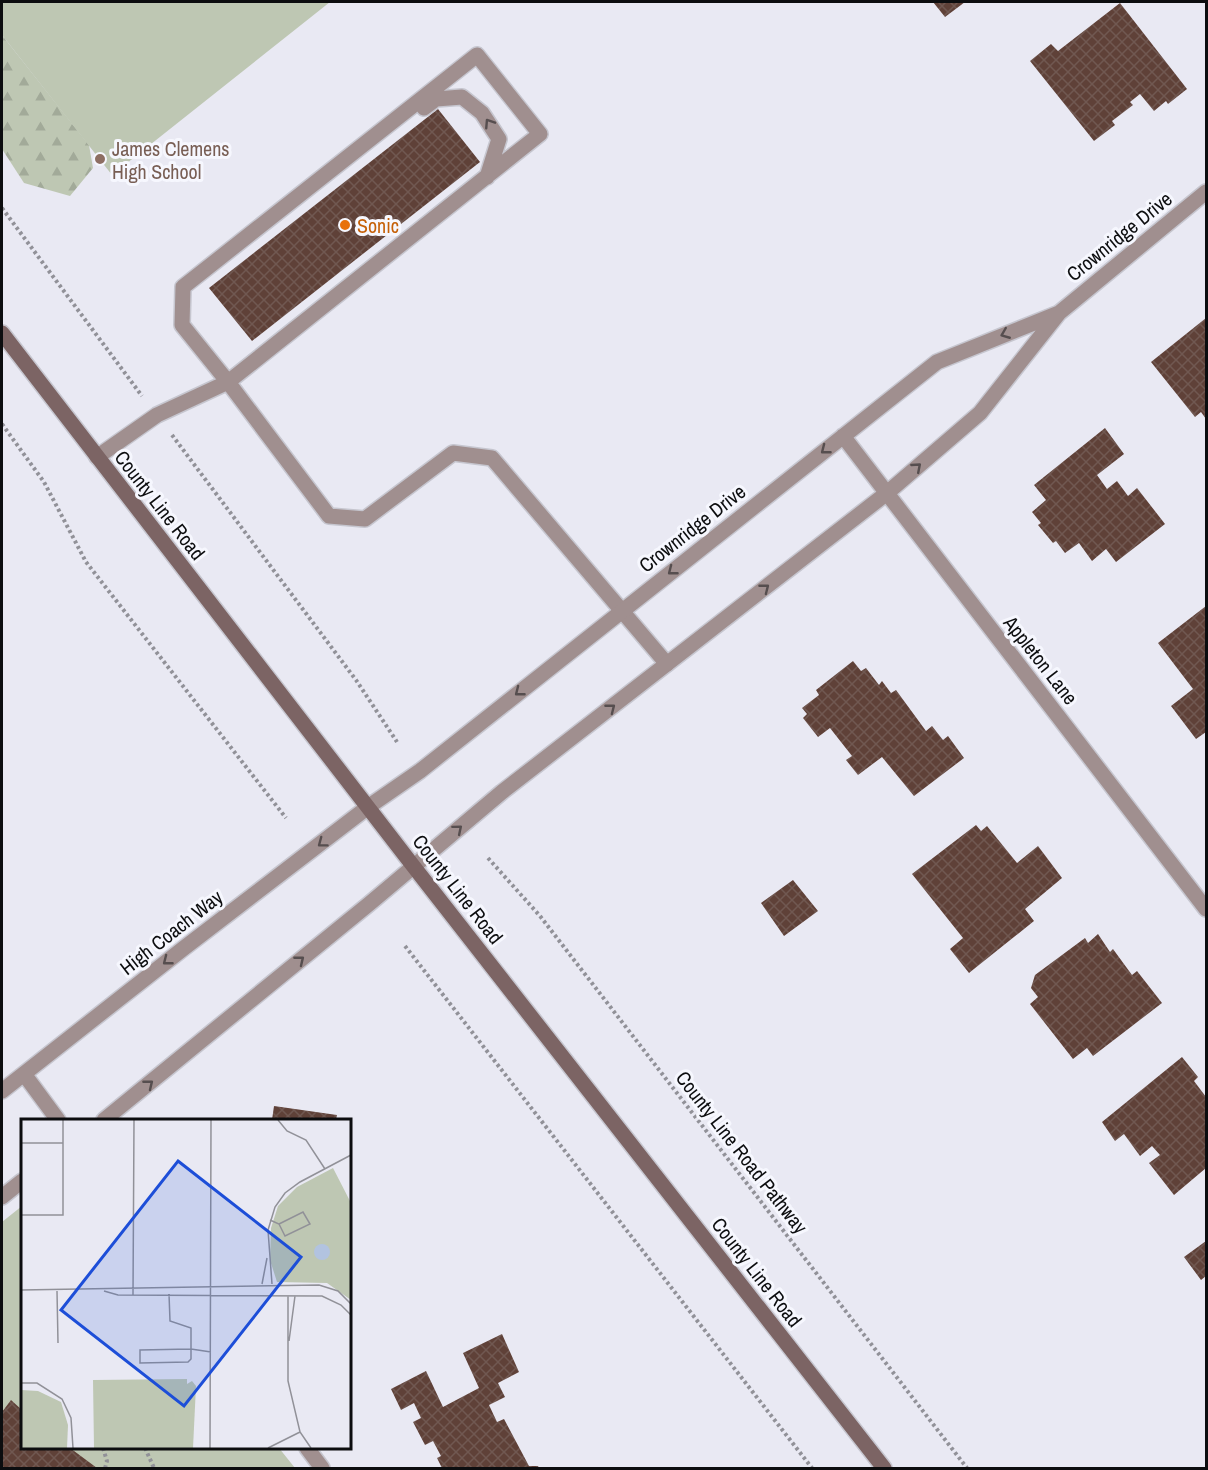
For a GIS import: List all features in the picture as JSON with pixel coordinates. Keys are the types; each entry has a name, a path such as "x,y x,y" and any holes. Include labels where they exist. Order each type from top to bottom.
{"main road":[{"name":"County Line Road","path":"2,333 414,867 884,1468"}],"street":[{"path":"97,458 157,415 228,382 540,134 477,55 183,287 182,325 228,382 329,516 366,519 453,453 492,458 667,664"},
{"path":"308,189 344,173 436,99 462,97 482,113 499,139 487,177"},
{"name":"Crownridge Drive","path":"414,867 502,792 887,493 981,413 1059,313 1206,192"},
{"name":"Crownridge Drive","path":"368,807 420,771 937,362 1059,313"},
{"name":"Appleton Lane","path":"843,436 1206,909"},
{"name":"High Coach Way","path":"2,1091 368,807"},
{"path":"108,1119 414,867"},
{"path":"24,1074 57,1119"},
{"path":"2,1197 21,1182"},
{"path":"307,1449 322,1468"}],"path":[{"path":"2,208 356,680 397,742"},
{"path":"2,424 44,482 86,562 286,818"},
{"name":"County Line Road Pathway","path":"488,858 540,916 967,1468"},
{"path":"405,946 812,1468"},
{"path":"103,1449 107,1461 105,1468"},
{"path":"145,1449 154,1468"}],"green space":[{"path":"2,2 330,2 112,175 2,35"},
{"path":"2,35 89,145 93,168 70,196 24,183 2,149"},
{"path":"21,1207 21,1449 280,1449 295,1468 2,1468 2,1222"}],"building":[{"path":"933,2 965,2 945,17"},
{"path":"1120,3 1187,89 1168,104 1166,101 1154,111 1140,94 1130,102 1133,105 1112,121 1115,125 1094,141 1030,61 1051,44 1058,51"},
{"name":"Sonic","path":"438,109 480,162 252,341 209,288"},
{"path":"1206,318 1206,419 1201,412 1195,417 1151,362"},
{"path":"1105,428 1124,454 1097,475 1107,489 1117,481 1128,496 1137,488 1165,524 1116,562 1106,549 1092,561 1079,543 1065,553 1056,541 1053,543 1038,525 1041,523 1032,512 1046,500 1034,485"},
{"path":"1206,606 1206,732 1196,739 1171,706 1193,689 1158,643"},
{"path":"853,661 861,671 866,668 879,685 882,681 891,693 896,690 926,731 932,726 943,740 948,736 964,758 914,796 882,757 858,775 846,760 852,756 830,728 818,737 803,718 807,714 802,708 819,695 816,690"},
{"path":"976,825 981,831 987,826 1017,863 1038,846 1062,878 1025,909 1034,921 969,973 950,949 963,938 912,874"},
{"path":"793,880 818,911 784,936 761,903"},
{"path":"1098,934 1110,952 1113,949 1132,975 1137,971 1162,1003 1093,1056 1087,1048 1073,1059 1030,1004 1038,997 1031,988 1035,975 1085,938 1088,943"},
{"path":"1182,1057 1198,1077 1194,1081 1206,1097 1206,1168 1174,1195 1149,1163 1160,1155 1152,1146 1140,1156 1124,1134 1115,1141 1102,1122"},
{"path":"274,1106 337,1115 336,1119 272,1119"},
{"path":"1206,1241 1206,1276 1201,1280 1184,1257"},
{"path":"502,1334 519,1372 498,1383 505,1397 489,1405 497,1422 504,1419 529,1466 539,1468 442,1468 437,1458 441,1456 433,1441 425,1445 413,1422 421,1418 414,1403 401,1410 391,1389 426,1371 443,1407 479,1388 463,1353"},
{"path":"11,1400 21,1409 21,1449 71,1449 97,1468 2,1468 2,1412"}],"place":[{"name":"James Clemens High School","path":"100,159"},
{"name":"Sonic","path":"345,225"}]}
